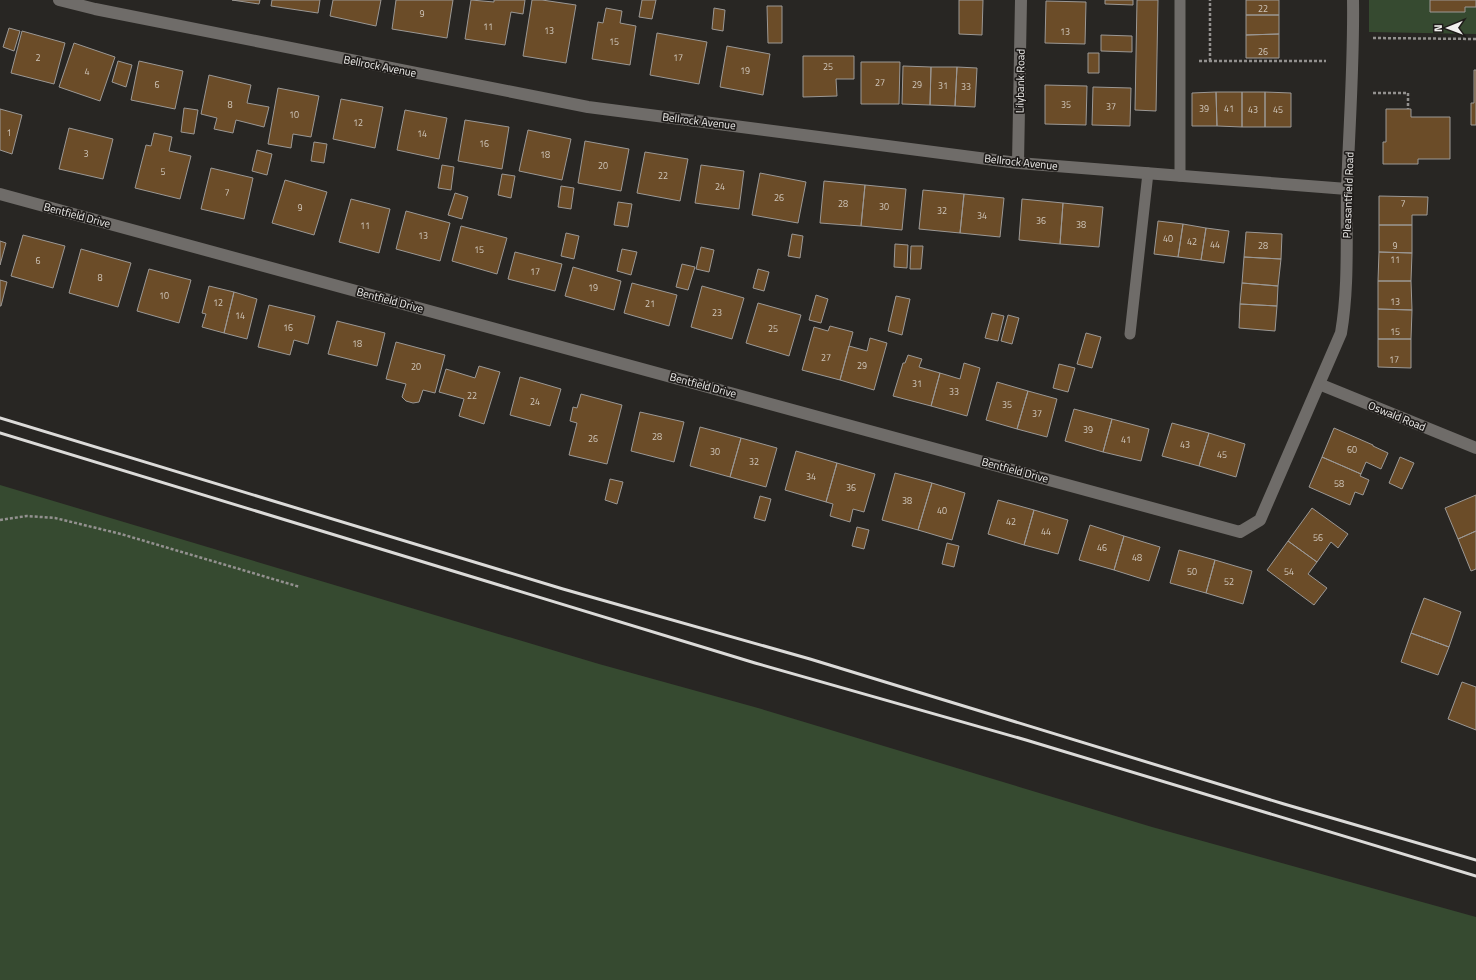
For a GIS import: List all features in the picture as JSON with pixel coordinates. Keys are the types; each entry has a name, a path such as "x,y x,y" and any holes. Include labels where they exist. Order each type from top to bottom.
{"street":[{"name":"Bellrock Avenue","path":"59,0 94,9 588,107 1018,163 1347,189"},
{"name":"Lilybank Road","path":"1018,163 1021,0"},
{"name":"Pleasantfield Road","path":"1319,384 1341,333 1345,308 1353,0"},
{"name":"Bentfield Drive","path":"0,194 1240,532 1260,520 1319,384"},
{"name":"Oswald Road","path":"1319,384 1476,448"}],"lane":[{"path":"1180,0 1180,176"},
{"path":"1130,334 1148,173"}],"path":[{"path":"1210,0 1210,61"},
{"path":"1353,38 1476,39"},
{"path":"1180,61 1326,61"},
{"path":"1373,93 1408,93 1408,109"},
{"path":"0,520 27,516 55,518 121,534 300,587"}],"green space":[{"path":"1369,0 1430,0 1430,12 1465,12 1465,7 1476,7 1476,34 1369,32"},
{"path":"0,485 599,664 758,708 1152,827 1476,917 1476,980 0,980"}],"building":[{"path":"232,0 260,0 259,4"},
{"path":"272,0 320,0 318,13 271,6"},
{"path":"333,0 381,0 376,26 330,16"},
{"path":"396,0 453,0 447,38 392,29"},
{"path":"471,0 494,2 494,0 525,0 523,14 511,12 505,45 465,39"},
{"path":"532,0 576,5 566,63 523,56"},
{"path":"642,0 656,0 652,19 639,17"},
{"path":"959,0 983,0 982,35 959,34"},
{"path":"1105,0 1133,0 1133,5 1105,4"},
{"path":"1137,0 1158,0 1156,111 1135,110"},
{"path":"1246,0 1279,0 1279,15 1246,15"},
{"path":"1430,0 1476,0 1476,7 1465,7 1465,12 1430,12"},
{"path":"1046,1 1086,2 1085,44 1045,43"},
{"path":"767,6 782,6 782,43 768,43"},
{"path":"606,8 622,11 620,23 636,26 630,65 592,59 598,22 603,23"},
{"path":"714,8 725,10 723,31 712,29"},
{"path":"1246,15 1279,15 1279,34 1246,35"},
{"path":"9,28 20,31 14,51 3,47"},
{"path":"22,31 65,43 54,84 11,73"},
{"path":"657,33 707,42 699,84 650,75"},
{"path":"1279,34 1279,58 1246,58 1246,35"},
{"path":"1101,35 1132,36 1132,52 1101,51"},
{"path":"74,43 115,57 100,101 59,87"},
{"path":"727,46 770,54 763,95 720,87"},
{"path":"1088,53 1099,53 1099,73 1088,73"},
{"path":"803,56 854,56 854,79 836,79 837,96 803,97"},
{"path":"118,61 132,65 126,87 112,82"},
{"path":"139,61 183,71 175,109 131,100"},
{"path":"861,62 900,62 899,104 861,104"},
{"path":"903,66 931,67 930,105 902,104"},
{"path":"931,67 957,67 955,106 930,105"},
{"path":"957,67 977,68 975,107 955,106"},
{"path":"1474,70 1476,70 1476,125 1471,125 1471,103 1474,103"},
{"path":"209,75 251,85 247,103 269,107 264,127 236,120 233,133 214,129 217,118 201,114"},
{"path":"1045,85 1087,86 1086,125 1045,124"},
{"path":"1093,87 1131,88 1130,126 1092,125"},
{"path":"278,88 319,96 311,137 293,134 291,148 268,144"},
{"path":"1216,92 1242,92 1242,127 1217,126"},
{"path":"1216,92 1217,126 1192,126 1192,93"},
{"path":"1242,92 1265,92 1265,127 1242,127"},
{"path":"1265,92 1291,93 1291,127 1265,127"},
{"path":"341,99 383,107 375,148 333,139"},
{"path":"184,108 198,110 194,134 181,132"},
{"path":"0,109 22,115 12,154 0,150"},
{"path":"1386,109 1411,109 1411,117 1450,117 1450,159 1418,159 1418,164 1383,164 1383,142 1386,142"},
{"path":"405,110 447,118 439,159 397,150"},
{"path":"465,120 509,127 502,169 458,161"},
{"path":"69,128 113,139 103,179 59,169"},
{"path":"528,130 571,139 562,180 519,171"},
{"path":"154,133 172,137 169,151 191,156 180,199 135,188 146,145 151,146"},
{"path":"585,141 629,149 621,191 578,183"},
{"path":"314,142 327,144 324,163 311,161"},
{"path":"257,150 272,154 267,175 252,171"},
{"path":"645,152 688,159 680,201 637,193"},
{"path":"442,165 454,167 451,190 438,188"},
{"path":"701,165 744,171 739,209 695,203"},
{"path":"211,168 253,178 244,219 201,209"},
{"path":"760,173 806,182 798,223 752,215"},
{"path":"502,174 515,176 511,198 498,195"},
{"path":"285,180 327,192 314,235 272,223"},
{"path":"824,181 865,185 861,226 820,223"},
{"path":"865,185 906,189 902,230 861,226"},
{"path":"561,186 574,188 571,209 558,207"},
{"path":"923,190 964,194 960,233 919,229"},
{"path":"455,193 468,197 462,219 448,215"},
{"path":"964,194 1004,198 1000,237 960,233"},
{"path":"1379,196 1428,197 1427,215 1412,215 1412,225 1379,225"},
{"path":"351,199 390,209 379,253 339,242"},
{"path":"1022,199 1063,203 1060,244 1019,240"},
{"path":"618,202 632,204 628,227 614,225"},
{"path":"1063,203 1103,207 1099,247 1060,244"},
{"path":"406,211 450,223 440,261 396,249"},
{"path":"1158,221 1183,224 1178,257 1154,254"},
{"path":"1183,224 1206,228 1201,260 1178,257"},
{"path":"1379,225 1412,225 1412,253 1379,252"},
{"path":"461,226 507,238 497,274 452,261"},
{"path":"1206,228 1229,231 1224,263 1201,260"},
{"path":"1246,232 1282,234 1281,259 1244,257"},
{"path":"566,233 579,236 574,259 561,256"},
{"path":"792,234 803,236 800,258 788,256"},
{"path":"23,235 65,246 53,288 11,276"},
{"path":"0,241 6,243 0,265"},
{"path":"895,244 908,245 907,268 894,267"},
{"path":"911,246 923,246 921,269 910,269"},
{"path":"701,247 714,250 709,272 696,269"},
{"path":"81,249 131,263 118,307 69,293"},
{"path":"622,249 637,252 631,275 617,271"},
{"path":"515,252 562,264 555,291 508,279"},
{"path":"1379,252 1412,253 1411,281 1378,281"},
{"path":"1244,257 1281,259 1278,286 1242,283"},
{"path":"682,264 695,267 688,290 676,287"},
{"path":"573,267 621,281 614,310 565,296"},
{"path":"149,269 191,280 179,323 137,311"},
{"path":"758,269 769,272 764,291 753,288"},
{"path":"0,280 7,282 1,306 0,306"},
{"path":"1378,281 1411,281 1412,310 1378,309"},
{"path":"632,283 677,295 669,326 624,313"},
{"path":"1242,283 1278,286 1277,306 1240,304"},
{"path":"209,286 234,292 224,333 202,327 206,314 202,313"},
{"path":"702,286 744,298 732,339 691,327"},
{"path":"234,292 257,299 247,339 224,333"},
{"path":"816,295 828,299 821,323 809,320"},
{"path":"896,296 910,299 902,335 888,331"},
{"path":"758,303 801,315 789,356 746,343"},
{"path":"1240,304 1277,306 1275,331 1239,328"},
{"path":"269,305 315,316 308,344 294,340 290,355 258,347"},
{"path":"1378,309 1412,310 1411,339 1378,339"},
{"path":"992,313 1004,316 998,341 985,338"},
{"path":"1008,315 1019,318 1012,344 1001,341"},
{"path":"337,321 385,333 377,366 328,354"},
{"path":"830,326 853,332 840,380 802,370 814,327 828,331"},
{"path":"1086,333 1101,337 1092,368 1077,364"},
{"path":"870,338 887,343 874,390 840,380 849,346 867,351"},
{"path":"1378,339 1411,339 1411,368 1378,367"},
{"path":"396,342 445,355 435,393 423,390 419,402 413,403 406,401 402,397 406,384 386,379"},
{"path":"908,355 922,359 919,367 940,373 931,406 893,396 903,363 905,363"},
{"path":"964,363 980,368 967,416 931,406 940,373 960,379"},
{"path":"1059,364 1075,368 1068,392 1053,388"},
{"path":"479,366 500,372 484,424 459,416 464,399 439,392 446,369 475,378"},
{"path":"520,377 561,389 550,426 510,415"},
{"path":"997,382 1028,391 1017,429 986,420"},
{"path":"1028,391 1057,399 1047,437 1017,429"},
{"path":"581,394 622,405 607,464 569,455 577,423 570,421 573,407 577,408"},
{"path":"1074,409 1112,419 1103,452 1065,441"},
{"path":"640,412 684,422 674,462 631,451"},
{"path":"1112,419 1149,429 1141,461 1103,452"},
{"path":"1172,423 1209,433 1199,466 1162,456"},
{"path":"700,427 741,438 730,477 690,466"},
{"path":"1334,428 1388,453 1381,469 1366,462 1361,474 1322,457"},
{"path":"1209,433 1245,444 1236,477 1199,466"},
{"path":"741,438 777,448 766,487 730,477"},
{"path":"796,451 837,463 826,502 785,490"},
{"path":"1322,457 1361,474 1360,476 1369,480 1363,495 1355,492 1350,505 1309,487"},
{"path":"1400,457 1414,463 1402,489 1389,483"},
{"path":"837,463 875,474 864,512 853,509 850,522 830,516 833,504 826,502"},
{"path":"895,473 932,483 918,530 882,520"},
{"path":"610,479 623,482 617,504 605,500"},
{"path":"932,483 965,493 952,540 918,530"},
{"path":"1476,495 1476,531 1458,539 1445,508"},
{"path":"760,496 771,499 765,521 754,518"},
{"path":"998,500 1034,510 1024,545 988,534"},
{"path":"1312,508 1348,534 1338,548 1331,542 1317,562 1288,541"},
{"path":"1034,510 1068,520 1058,554 1024,545"},
{"path":"1090,525 1124,536 1114,570 1079,560"},
{"path":"857,527 869,530 864,549 852,546"},
{"path":"1476,531 1476,569 1471,571 1458,539"},
{"path":"1124,536 1160,547 1149,581 1114,570"},
{"path":"1288,541 1317,562 1308,574 1327,588 1314,605 1267,570"},
{"path":"947,543 959,546 954,567 942,564"},
{"path":"1179,550 1215,560 1206,593 1170,583"},
{"path":"1215,560 1252,571 1243,604 1206,593"},
{"path":"1424,598 1461,612 1449,647 1411,633"},
{"path":"1411,633 1449,647 1438,675 1401,662"},
{"path":"1462,682 1476,687 1476,730 1448,719"}],"railway":[{"path":"0,418 563,589 810,659 1284,804 1476,860"},
{"path":"0,433 755,663 1026,740 1476,876"}]}
